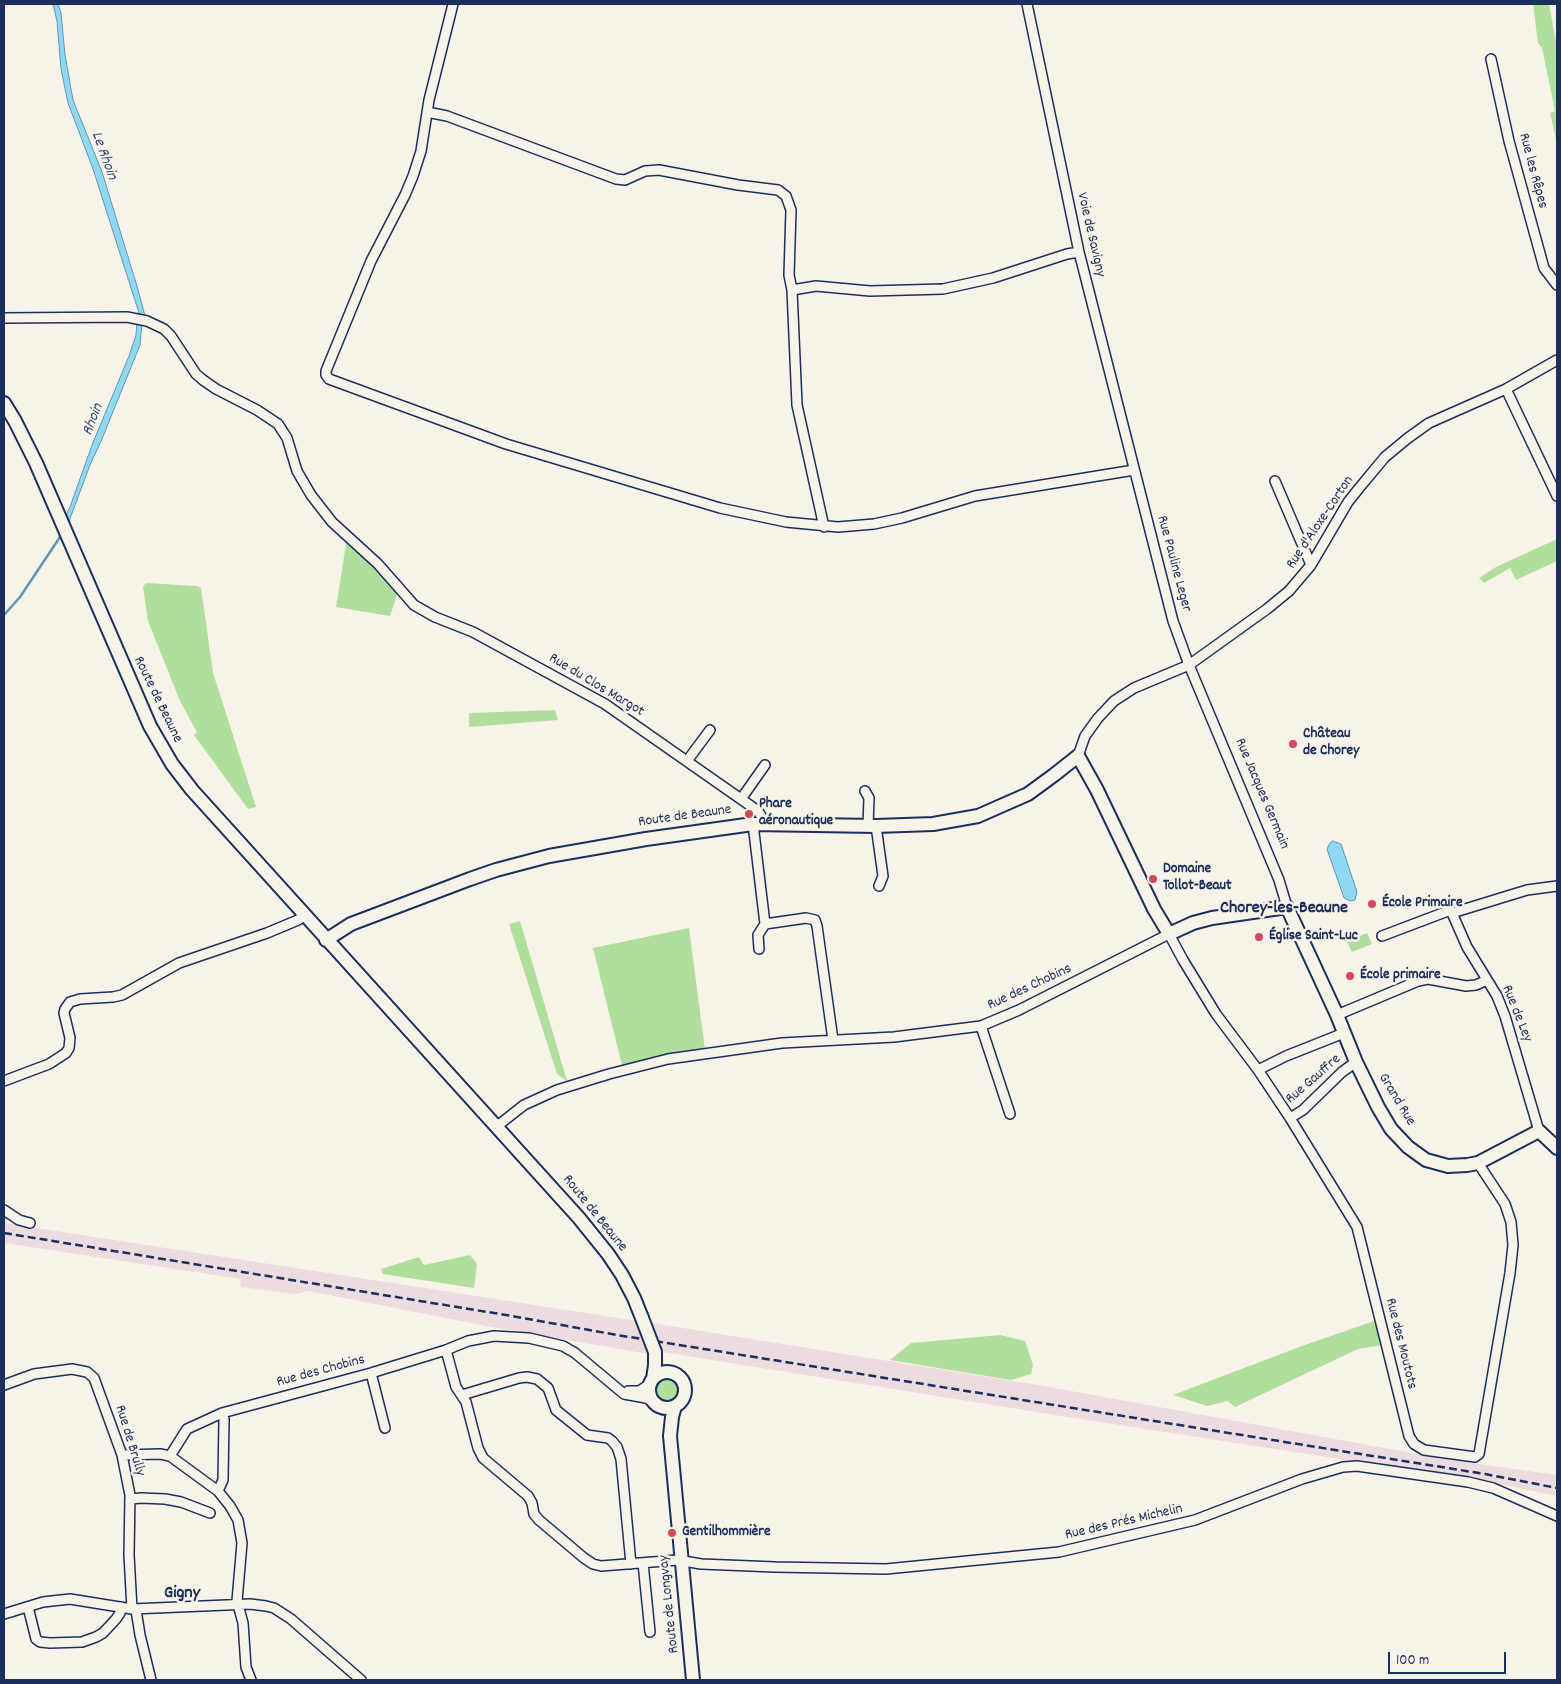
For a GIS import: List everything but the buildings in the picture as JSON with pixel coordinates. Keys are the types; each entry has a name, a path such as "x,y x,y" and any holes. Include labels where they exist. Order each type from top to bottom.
{"street":[{"path":"453,4 427,112 421,151 413,176 371,261 326,371 326,375 330,379 506,444 720,508 786,522 838,527 874,524 902,518 975,496 1134,470"},
{"name":"Voie de Savigny","path":"1027,4 1079,252 1134,470"},
{"name":"Rue les Rêpes","path":"1491,59 1509,141 1544,268 1557,284"},
{"path":"427,112 456,119 616,179 625,180 645,171 658,170 738,185 778,190 786,196 790,203 789,275 792,290 797,405 824,526"},
{"path":"792,290 816,286 870,291 943,289 993,278 1067,254 1079,252"},
{"name":"Rue du Clos Margot","path":"4,318 127,317 147,321 164,329 191,367 203,380 278,424 287,438 297,471 311,495 332,522 378,564 414,605 435,617 473,632 605,704 758,811 763,820 758,824"},
{"name":"Rue d'Aloxe-Corton","path":"1078,756 1085,736 1114,701 1134,688 1189,665 1289,591 1311,565 1348,502 1385,457 1429,423 1506,389 1557,360"},
{"path":"1506,389 1557,496"},
{"name":"Route de Beaune","path":"4,404 22,435 142,710 161,747 192,790 579,1218 608,1254 634,1298 654,1352"},
{"name":"Rue Pauline Leger","path":"1134,470 1173,621 1189,665"},
{"path":"1275,481 1311,565"},
{"name":"Rue Jacques Germain","path":"1189,665 1276,871 1287,907 1301,936"},
{"path":"687,761 710,730"},
{"path":"1078,756 1097,790 1154,909 1169,934 1193,923 1212,918 1287,907"},
{"name":"Route de Beaune","path":"326,940 350,924 496,870 549,856 627,842 758,824 872,826 934,824 978,816 1028,794 1078,756"},
{"path":"741,799 765,765"},
{"path":"865,791 869,798 872,826 883,876 879,886"},
{"path":"758,824 766,924 758,935 759,949"},
{"path":"1382,936 1448,911 1452,913 1527,890 1557,886"},
{"name":"Rue de Ley","path":"1452,913 1467,947 1496,996 1505,1016 1539,1131"},
{"path":"4,1081 49,1064 66,1053 69,1048 70,1038 64,1014 66,1006 70,1002 80,999 122,995 179,963 266,933 298,920 305,915"},
{"path":"766,924 806,918 815,920 819,931 833,1040"},
{"name":"Rue des Chobins","path":"496,1126 516,1110 532,1101 582,1082 668,1059 782,1043 894,1036 981,1026 1019,1010 1169,934"},
{"name":"Rue des Moutots","path":"1169,934 1216,1014 1258,1070 1290,1118 1357,1227 1409,1436 1414,1444 1424,1450 1475,1457 1479,1454 1510,1273 1512,1245 1511,1222 1505,1204 1478,1163"},
{"name":"Grand Rue","path":"1301,936 1356,1062 1391,1129 1408,1147 1426,1160 1448,1166 1467,1165 1478,1163 1539,1131"},
{"path":"1337,1015 1418,981 1428,979 1466,986 1476,985 1487,980"},
{"path":"981,1026 1010,1114"},
{"path":"1258,1070 1286,1056 1344,1033"},
{"name":"Rue Gauffre","path":"1290,1118 1302,1110 1342,1072 1356,1062"},
{"path":"1539,1131 1557,1148"},
{"path":"4,1210 19,1220 30,1223"},
{"name":"Rue des Chobins","path":"170,1456 187,1429 222,1413 371,1373 446,1350 468,1341 494,1336 529,1338 563,1346 571,1350 621,1390"},
{"name":"Rue des Prés Michelin","path":"446,1350 456,1387 466,1402 480,1454 528,1496 538,1520 584,1558 593,1564 602,1566 681,1560 701,1564 886,1569 1060,1552 1195,1520 1302,1478 1344,1467 1357,1466 1493,1488 1557,1516"},
{"path":"654,1352 669,1373"},
{"path":"654,1352 655,1365 649,1393 655,1403"},
{"name":"Rue de Brully","path":"4,1385 34,1374 51,1371 80,1370 91,1374 97,1384 122,1455 131,1499 129,1555 134,1609 151,1680"},
{"path":"371,1373 385,1428"},
{"path":"669,1373 678,1376 684,1387 684,1397 675,1406 667,1408 646,1398 627,1395 621,1390 639,1391 660,1374 669,1373"},
{"path":"462,1395 518,1378 537,1379 548,1388 554,1407 586,1435 608,1438 612,1441 617,1447 621,1459 632,1564"},
{"name":"Route de Longvay","path":"655,1403 663,1414 670,1436"},
{"name":"Route de Longvay","path":"675,1406 670,1436 693,1680"},
{"path":"218,1491 223,1480 224,1419 222,1413"},
{"path":"122,1455 160,1454 170,1456 218,1491 230,1506 238,1520 241,1532 242,1549 238,1604 243,1623 246,1667 251,1680"},
{"path":"131,1499 154,1498 173,1501 195,1506 210,1513"},
{"path":"642,1563 650,1632"},
{"path":"4,1614 58,1599 70,1599 134,1609 238,1604 266,1606 274,1608 291,1618 361,1680"},
{"path":"28,1607 36,1639 40,1642 50,1643 82,1642 96,1637 116,1620 121,1607"}],"shaded area":[{"path":"4,1223 638,1321 649,1354 486,1326 309,1291 296,1294 240,1287 241,1279 4,1243"},
{"path":"652,1323 1038,1385 1412,1453 1557,1475 1557,1496 1495,1483 662,1352"}],"green space":[{"path":"1533,4 1549,4 1557,47 1557,144 1550,113 1555,111 1542,48 1538,43"},
{"path":"347,538 388,577 398,592 390,616 336,607"},
{"path":"1557,539 1557,561 1516,580 1510,568 1484,583 1479,578 1496,567"},
{"path":"146,583 197,586 201,588 213,673 256,807 248,809 194,735 197,732 180,701 148,621 143,587"},
{"path":"555,710 558,720 469,727 469,713"},
{"path":"520,921 567,1081 557,1074 509,924"},
{"path":"689,928 705,1050 651,1058 622,1065 593,948"},
{"path":"1367,933 1372,944 1352,952 1347,942"},
{"path":"470,1255 477,1264 474,1288 383,1274 381,1269 419,1257 424,1265"},
{"path":"1377,1320 1383,1345 1358,1349 1235,1407 1228,1401 1207,1406 1173,1395 1302,1346"},
{"path":"1000,1335 1025,1341 1033,1365 1031,1374 1011,1380 890,1360 911,1343"},
{"path":"667,1376 677,1380 681,1390 677,1400 667,1404 657,1400 653,1390 657,1380"}],"water":[{"path":"53,4 58,4 61,13 65,55 73,100 102,172 145,316 140,316 93,169 68,103 61,69 57,21"},
{"path":"137,322 142,323 140,345 90,465 68,524 65,517 92,445 129,356 136,335"},
{"path":"1333,841 1341,844 1357,892 1355,900 1350,901 1344,898 1327,849"}],"waterway":[{"name":"Le Rhoin","path":"4,615 20,597 60,537"}],"railway":[{"path":"4,1233 506,1315 617,1335 1485,1474 1557,1488"}],"place":[{"name":"Château de Chorey","path":"1293,744"},
{"name":"Phare aéronautique","path":"749,814"},
{"name":"Domaine Tollot-Beaut","path":"1153,879"},
{"name":"École Primaire","path":"1372,904"},
{"name":"Église Saint-Luc","path":"1259,937"},
{"name":"École primaire","path":"1350,976"},
{"name":"Gentilhommière","path":"672,1533"}],"district":[{"name":"Chorey-les-Beaune","path":"1284,910"},
{"name":"Gigny","path":"182,1595"}],"water label":[{"name":"Rhoin","path":"94,420"}]}
